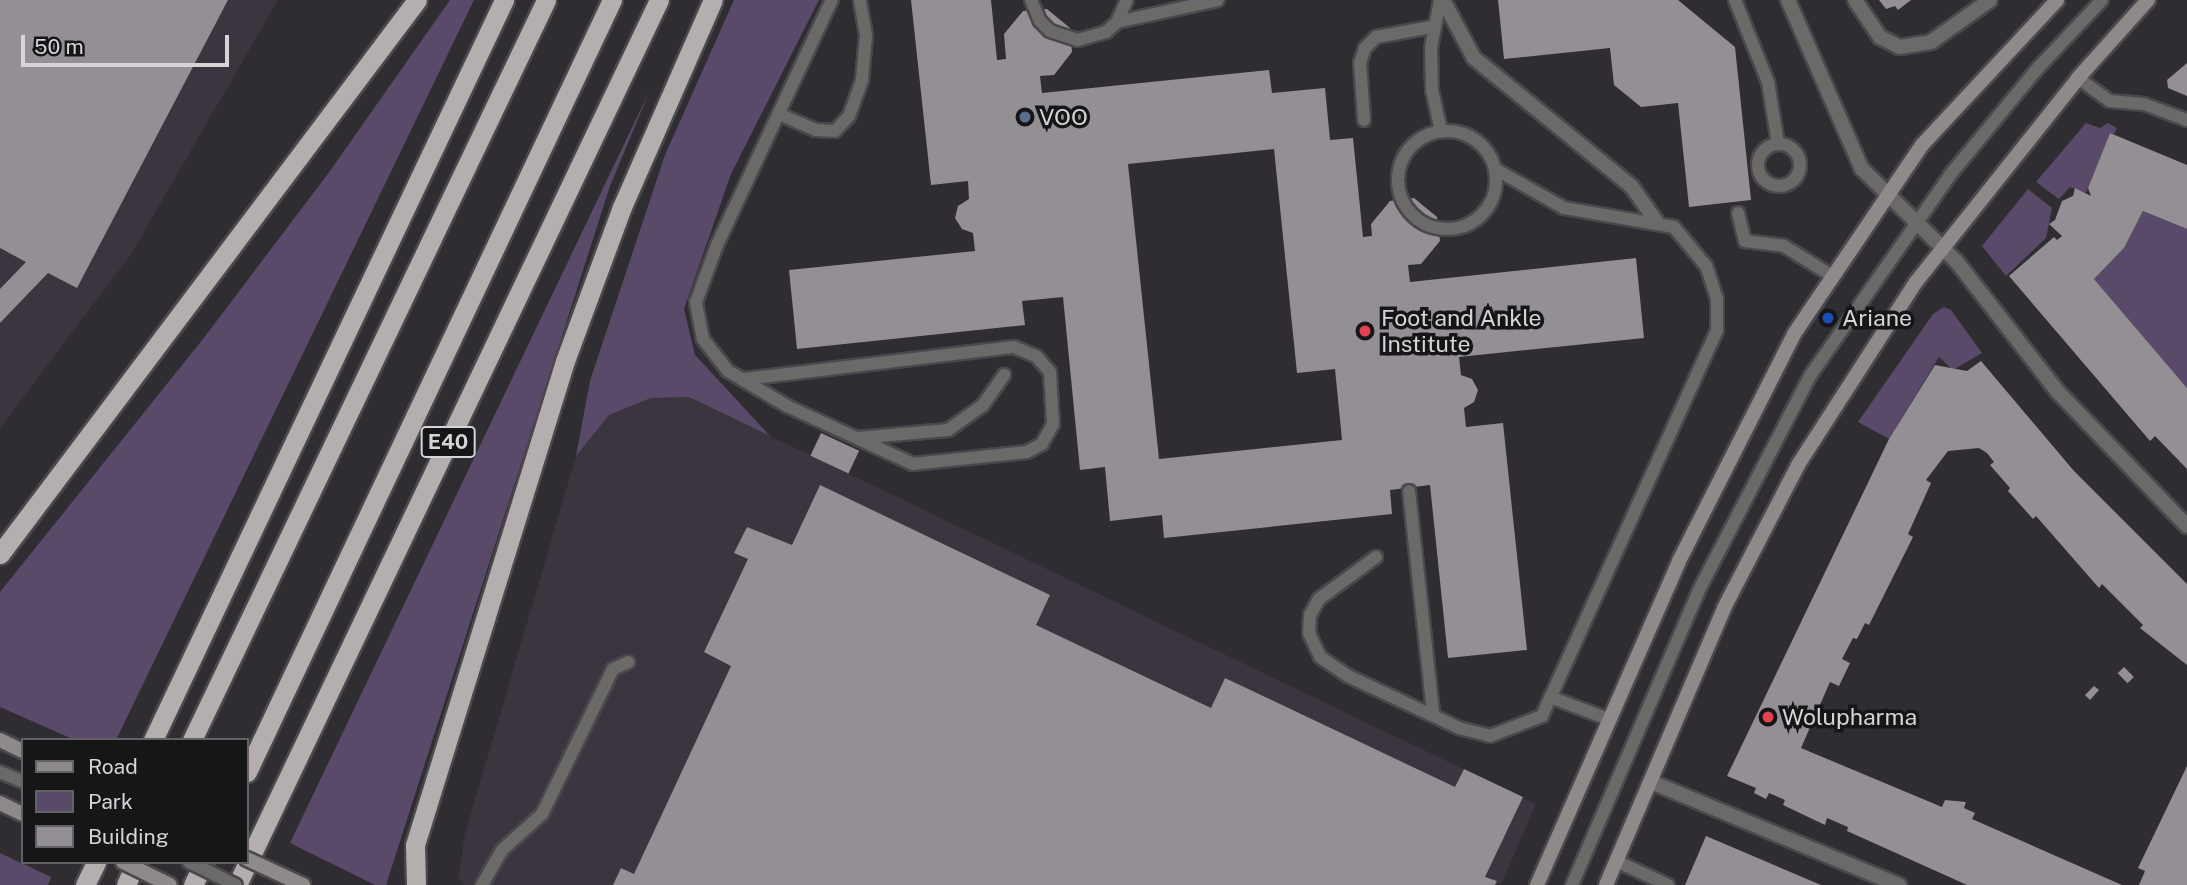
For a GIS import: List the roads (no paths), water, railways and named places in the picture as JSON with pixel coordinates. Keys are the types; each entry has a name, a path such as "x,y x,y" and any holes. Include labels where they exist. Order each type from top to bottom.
{"highway":[{"path":"0,554 417,0"},
{"path":"154,738 504,0"},
{"path":"193,738 546,0"},
{"name":"E40","path":"248,770 612,0"},
{"name":"E40","path":"248,862 659,0"},
{"path":"416,885 415,845 565,361 622,207 713,0"},
{"path":"85,885 95,864"},
{"path":"126,885 135,864"},
{"path":"193,885 203,864"},
{"name":"E40","path":"237,885 247,864"}],"main road":[{"path":"1537,885 1679,561 1794,334 1922,145 2057,0"},
{"path":"1606,885 1724,608 1792,474 1916,282 2078,78 2148,0"},
{"path":"0,740 21,750"},
{"path":"0,803 21,813"},
{"path":"248,859 303,885"},
{"path":"127,864 170,885"}],"street":[{"path":"1442,0 1474,58 1632,187 1656,221"},
{"path":"1788,0 1854,156 1944,249 2057,392 2187,526"},
{"path":"1855,0 1880,37 1900,47 1931,42 1990,0"},
{"path":"1651,782 1899,885"}],"lane":[{"path":"746,379 1014,346 1037,357 1050,372 1053,424 1042,444 1027,452 913,464 787,406 746,379 728,371 703,339 696,302 717,245 832,0"},
{"path":"779,114 816,130 835,131 849,116 862,80 866,35 860,0"},
{"path":"1031,0 1040,21 1064,38 1093,38 1117,22 1218,0"},
{"path":"1117,22 1127,0"},
{"path":"1441,131 1432,90 1432,27 1442,0"},
{"path":"1735,0 1768,82 1778,144"},
{"path":"1572,885 1698,592 1810,376 1916,222 2038,68 2102,0"},
{"path":"1364,120 1360,63 1365,48 1376,37 1432,27"},
{"path":"2078,78 2110,101 2144,104 2187,120"},
{"path":"1441,131 1469,136 1490,156 1495,169 1493,198 1474,221 1446,229 1419,220 1401,197 1399,168 1415,144 1441,131"},
{"path":"1376,557 1319,599 1310,615 1309,633 1320,657 1348,676 1433,713 1459,728 1490,736 1542,716 1717,330 1717,299 1706,267 1693,245 1674,227 1656,221 1564,208 1495,169"},
{"path":"1738,213 1745,242 1784,246 1832,276"},
{"path":"857,438 948,430 983,405 1004,375"},
{"path":"1409,491 1433,713"},
{"path":"482,885 502,850 542,814 612,669 629,662"},
{"path":"1550,697 1611,720"},
{"path":"0,772 21,781"},
{"path":"1616,861 1668,885"},
{"path":"193,864 237,885"}],"place":[{"name":"VOO","path":"1025,117"},
{"name":"Ariane","path":"1828,318"},
{"name":"Foot and Ankle Institute","path":"1365,331"},
{"name":"Wolupharma","path":"1768,717"}]}
